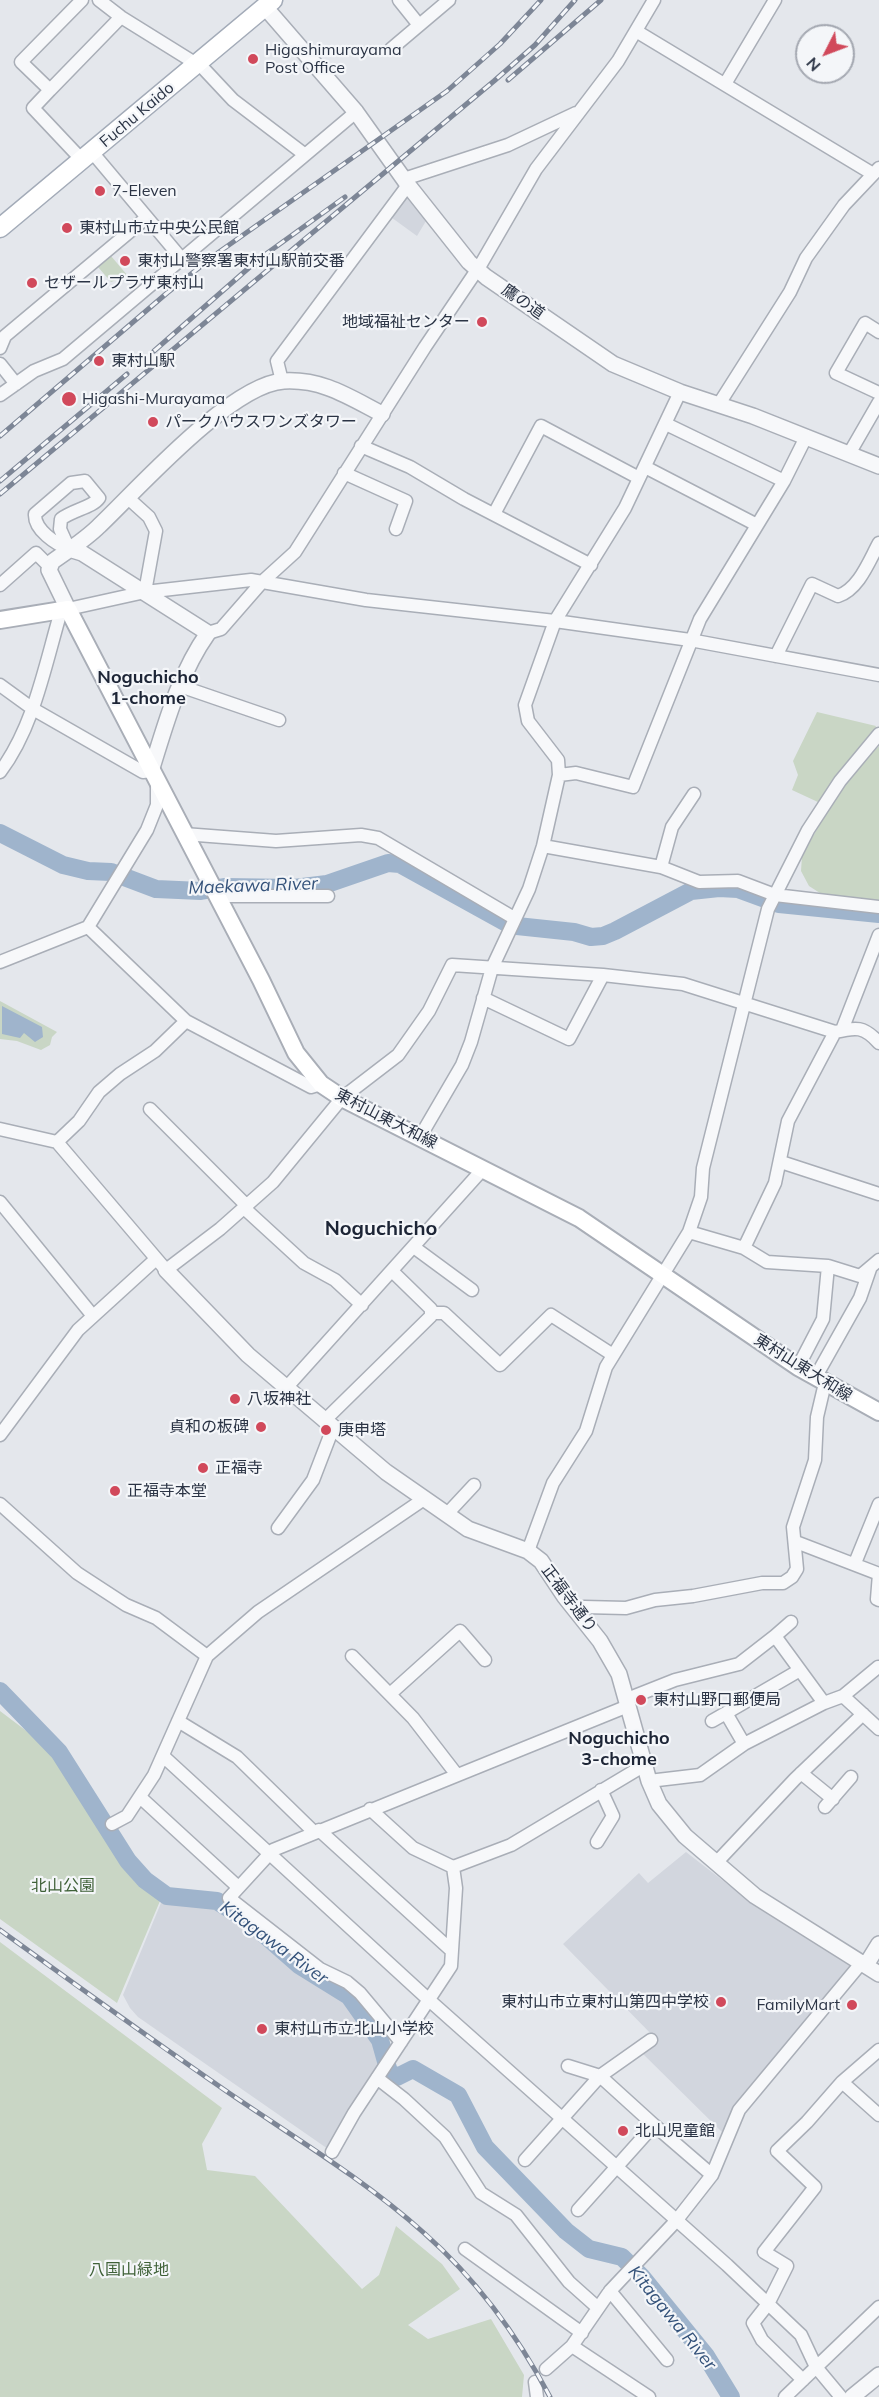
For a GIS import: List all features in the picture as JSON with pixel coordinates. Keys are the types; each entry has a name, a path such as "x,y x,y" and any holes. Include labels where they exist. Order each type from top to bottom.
{"main road":[{"name":"Fuchu Kaido","path":"0,228 197,65 265,2"},
{"path":"0,620 65,610"},
{"name":"東村山東大和線","path":"65,610 214,890 296,1053 321,1084 342,1098 579,1218 798,1367 879,1412"}],"street":[{"path":"50,90 21,62 82,0"},
{"path":"99,0 121,17 197,65 233,100 304,154"},
{"path":"399,0 419,25"},
{"path":"391,49 449,0"},
{"path":"0,962 88,927 155,813 158,796 154,776 180,686 193,654 208,633 221,629 262,582 295,552 476,269 536,169 576,113 603,82 654,0"},
{"path":"725,84 775,0"},
{"name":"鷹の道","path":"265,2 356,112 406,182 476,269 613,364 680,392 719,404 879,466"},
{"path":"121,17 33,108 87,156 181,258"},
{"path":"636,31 876,171 844,205 806,258 790,292 719,404"},
{"path":"0,395 34,371 63,359 356,112"},
{"path":"282,381 277,361 406,182 508,145 576,113"},
{"path":"0,348 5,336 146,218"},
{"path":"879,332 865,323 836,373 879,393"},
{"path":"0,364 16,384"},
{"path":"49,566 128,498 228,406 258,388 282,381 324,384 382,414"},
{"path":"420,1137 462,1065 471,1042 492,968 529,889 543,846 559,775 558,760 528,721 525,711 555,621 591,565 642,472 680,392"},
{"path":"849,454 879,402"},
{"path":"666,424 784,481"},
{"path":"494,514 542,426 757,525"},
{"path":"559,775 576,772 633,787 690,640 784,481 806,437"},
{"path":"361,446 410,467 464,499 591,565"},
{"path":"344,473 406,501 396,529"},
{"path":"44,532 52,531 73,510 98,501 98,495 89,482 71,483 36,512 35,519 44,532 69,549 82,553 208,633"},
{"path":"128,498 149,517 156,531 145,592"},
{"path":"60,523 69,549"},
{"path":"776,656 812,584 838,596 846,593 860,578 879,543"},
{"path":"0,585 36,553 49,566 65,610 33,710 16,748 0,772"},
{"path":"65,610 145,592 251,580 377,601 555,621 690,640 879,675"},
{"path":"0,685 33,710 154,776"},
{"path":"180,686 279,720"},
{"path":"528,1551 553,1484 586,1431 606,1366 689,1232 701,1197 704,1168 772,901 808,830 840,781 879,734"},
{"path":"661,867 672,827 694,794"},
{"path":"184,834 276,841 361,835 378,838 512,923"},
{"path":"543,846 661,867 699,882 738,881 772,901 879,907"},
{"path":"214,890 328,897"},
{"path":"88,927 186,1021 311,1087 321,1084"},
{"path":"744,1248 775,1183 788,1121 838,1031 879,935"},
{"path":"0,1435 78,1330 161,1265 245,1207 273,1182 342,1098 398,1055 429,1011 452,965 603,975 683,984 745,1006 838,1031 855,1027 867,1030 879,1043"},
{"path":"483,998 569,1039 603,975"},
{"path":"57,1142 79,1121 99,1092 120,1074 155,1051 186,1021"},
{"path":"150,1109 245,1207 304,1263 334,1280 362,1305"},
{"path":"0,1129 57,1142 161,1265"},
{"path":"781,1162 878,1191"},
{"path":"286,1388 415,1248 483,1169"},
{"path":"0,1202 93,1316"},
{"path":"689,1232 744,1248 767,1262 828,1266 860,1276 874,1265"},
{"path":"415,1248 472,1290"},
{"name":"正福寺通り","path":"161,1265 248,1355 386,1473 468,1529 528,1551 541,1561 600,1641 619,1674 646,1773 659,1804 678,1828 755,1896 879,1974"},
{"path":"578,1612 584,1607 626,1608 655,1600 693,1596 762,1583 783,1583 797,1569 793,1527 815,1460 820,1381 874,1265"},
{"path":"798,1367 823,1319 828,1266"},
{"path":"278,1528 314,1480 328,1425 431,1316 431,1309 392,1271"},
{"path":"431,1312 444,1313 500,1365 550,1315 613,1355"},
{"path":"447,1514 474,1485"},
{"path":"112,1824 127,1816 141,1797 207,1656 258,1612 424,1499"},
{"path":"0,1504 77,1573 126,1605 156,1618 207,1656"},
{"path":"855,1563 879,1504"},
{"path":"796,1542 879,1574 877,1599 879,1600"},
{"path":"399,2045 354,1988 320,1969 229,1898 237,1886 269,1853 316,1831 457,1775 675,1680 739,1664 791,1622"},
{"path":"390,1694 460,1631 484,1660"},
{"path":"775,1636 824,1703"},
{"path":"352,1656 413,1718 457,1775"},
{"path":"370,1809 413,1848 453,1867 511,1845 601,1790 646,1773 700,1775 744,1744 824,1703 843,1696 878,1667"},
{"path":"712,1721 800,1670"},
{"path":"843,1696 879,1729"},
{"path":"726,1713 744,1744"},
{"path":"716,1863 801,1773 863,1714"},
{"path":"178,1720 237,1757 316,1831 452,1951"},
{"path":"162,1756 429,2000 768,2304 801,2335 816,2367 852,2396 879,2375"},
{"path":"801,1773 829,1803 851,1777"},
{"path":"597,1842 613,1816 601,1790"},
{"path":"141,1797 237,1886"},
{"path":"332,2152 379,2074 451,1966 456,1888 453,1867"},
{"path":"546,2369 572,2346 610,2290 676,2221 712,2175 739,2110 858,1967 866,1965 879,1944"},
{"path":"525,2160 600,2076 651,2040"},
{"path":"803,2380 762,2340 753,2323 768,2304 787,2266 764,2252 815,2187 777,2151 807,2122 842,2082 879,2050"},
{"path":"568,2066 600,2076 712,2175"},
{"path":"379,2074 445,2138 481,2193 516,2215 569,2282 597,2307"},
{"path":"842,2082 879,2115"},
{"path":"578,2210 654,2125"},
{"path":"465,2249 582,2333"},
{"path":"610,2290 667,2360"},
{"path":"785,2397 879,2307"},
{"path":"572,2346 649,2397"},
{"path":"535,2382 537,2397"}],"shaded area":[{"path":"405,192 426,221 417,236 388,215"},
{"name":"東村山市立東村山第四中学校","path":"686,1852 757,1907 852,1966 725,2135 640,2051 656,2039 563,1944 639,1873 648,1883"},
{"name":"東村山市立北山小学校","path":"163,1898 217,1906 296,1969 346,1998 377,2041 382,2060 351,2105 328,2149 138,2017 130,2008 123,1995"}],"green space":[{"path":"111,256 128,276 111,282 98,267"},
{"path":"817,712 876,726 867,743 820,803 792,790 798,775 793,761"},
{"path":"879,746 879,901 823,895 809,886 801,871 802,856 844,781"},
{"path":"0,1001 57,1032 52,1037 50,1045 41,1050 17,1041 0,1039"},
{"name":"北山公園","path":"0,1711 45,1745 135,1882 160,1901 117,2003 0,1919"},
{"name":"八国山緑地","path":"0,1942 222,2108 202,2144 207,2170 255,2176 362,2289 379,2275 396,2226 442,2264 460,2289 408,2325 428,2339 491,2319 524,2375 522,2397 0,2397"}],"water":[{"path":"2,1006 42,1027 43,1037 35,1042 24,1033 20,1038 2,1034"}],"waterway":[{"name":"Maekawa River","path":"0,833 63,865 88,871 111,872 156,889 201,891 224,887 294,888 327,884 388,863 400,864 505,922 517,926 574,932 591,937 603,936 615,931 691,891 719,888 738,889 779,904 879,914"},
{"name":"Kitagawa River","path":"0,1691 59,1752 128,1861 145,1880 167,1896 217,1901 249,1921 299,1965 349,1996 380,2040 389,2072 397,2077 413,2069 458,2095 485,2147 566,2231 589,2249 622,2257 641,2276 706,2356 731,2397"}],"railway":[{"path":"0,436 167,293 219,252 447,91 500,44 541,0"},
{"path":"0,494 494,81 535,45 575,0"},
{"path":"508,80 601,0"},
{"path":"154,351 259,259 345,197"},
{"path":"0,481 127,374"},
{"path":"0,1930 200,2073 354,2177 424,2233 461,2269 494,2309 510,2330 550,2397"}],"place":[{"name":"Higashimurayama Post Office","path":"253,59"},
{"name":"7-Eleven","path":"100,191"},
{"name":"東村山市立中央公民館","path":"67,228"},
{"name":"東村山警察署東村山駅前交番","path":"125,261"},
{"name":"セザールプラザ東村山","path":"32,283"},
{"name":"地域福祉センター","path":"482,322"},
{"name":"東村山駅","path":"99,361"},
{"name":"Higashi-Murayama","path":"69,399"},
{"name":"パークハウスワンズタワー","path":"153,422"},
{"name":"八坂神社","path":"235,1399"},
{"name":"貞和の板碑","path":"261,1427"},
{"name":"庚申塔","path":"326,1430"},
{"name":"正福寺","path":"203,1468"},
{"name":"正福寺本堂","path":"115,1491"},
{"name":"東村山野口郵便局","path":"641,1700"},
{"name":"東村山市立東村山第四中学校","path":"721,2002"},
{"name":"FamilyMart","path":"852,2005"},
{"name":"東村山市立北山小学校","path":"262,2029"},
{"name":"北山児童館","path":"623,2131"}],"district":[{"name":"Noguchicho 1-chome","path":"148,688"},
{"name":"Noguchicho","path":"381,1229"},
{"name":"Noguchicho 3-chome","path":"619,1749"}]}
